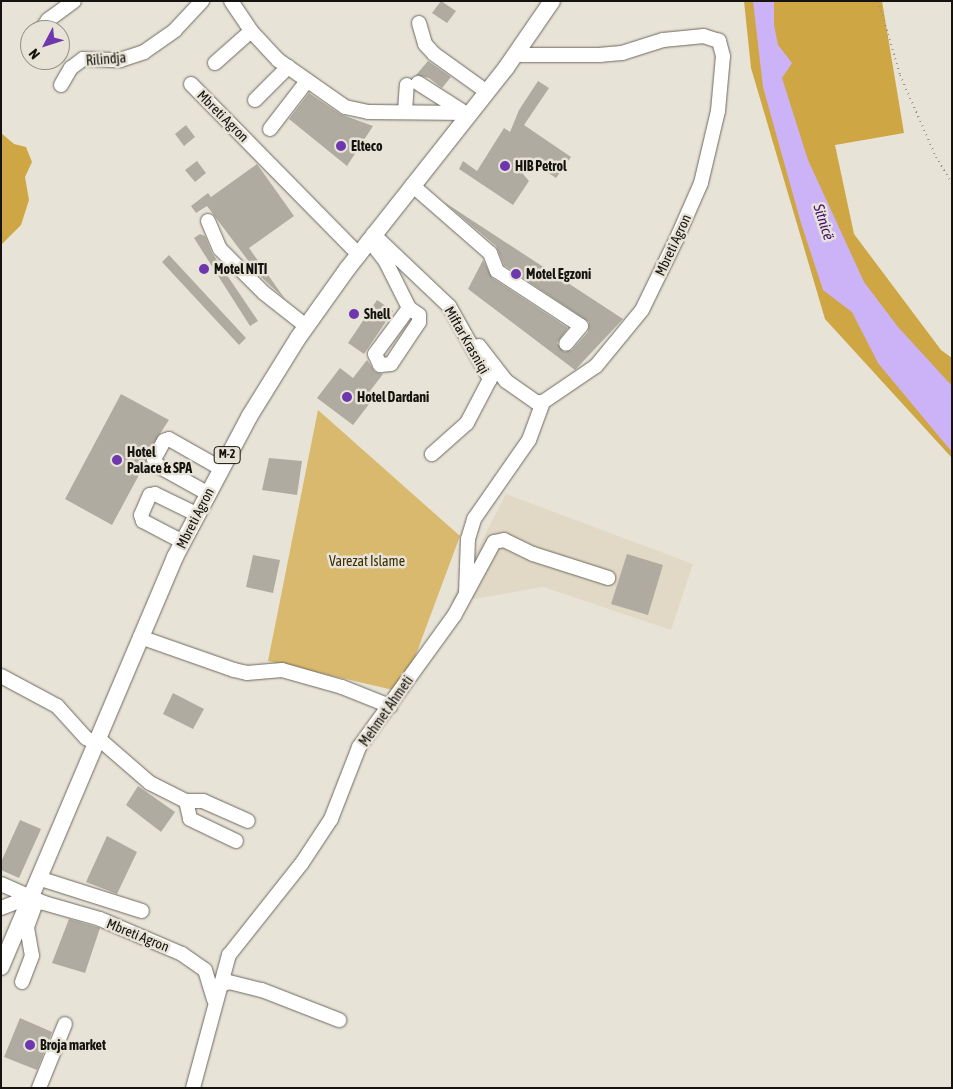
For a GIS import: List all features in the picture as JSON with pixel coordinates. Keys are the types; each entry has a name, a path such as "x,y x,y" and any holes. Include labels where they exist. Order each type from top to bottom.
{"main road":[{"name":"Mbreti Agron","path":"1,967 33,898 38,878 140,637 196,514 220,468 306,326 466,112 486,92 516,55 552,1"}],"street":[{"path":"48,20 74,1"},
{"name":"Rilindja","path":"61,85 71,68 83,60 120,60 144,52 176,30 202,1"},
{"path":"230,1 251,31 288,67 307,81 355,110 466,112"},
{"path":"420,23 425,44 434,54 486,92"},
{"path":"215,63 251,31"},
{"name":"Mbreti Agron","path":"516,55 601,55 663,40 704,36 716,38 723,49 718,112 701,183 642,310 596,366 543,402"},
{"path":"255,100 288,67"},
{"path":"270,129 307,81"},
{"name":"Mbreti Agron","path":"191,84 359,255"},
{"path":"405,111 412,84 466,112"},
{"path":"412,185 490,253 497,271 581,326 566,344"},
{"path":"208,221 220,250 264,293 306,326"},
{"path":"374,234 455,298 472,336 506,381 536,402 543,402 528,440 474,519 468,539 466,593"},
{"path":"374,234 410,308"},
{"name":"Miftar Krasniqi","path":"374,234 449,306 490,379 467,424 432,454"},
{"path":"207,493 158,466 154,459 157,453 164,441 169,439 220,468"},
{"path":"183,542 142,521 141,514 150,496 155,494 196,514"},
{"name":"Mehmet Ahmeti","path":"193,1088 214,1000 229,955 302,863 331,819 360,747 454,616 488,550 500,540 608,578"},
{"path":"140,637 234,670 247,673 282,670 342,687 390,706"},
{"path":"1,676 57,706 86,738 97,741 137,774 186,801 203,801 248,821"},
{"path":"186,801 190,819 236,841"},
{"name":"Mbreti Agron","path":"38,878 142,911"},
{"name":"Mbreti Agron","path":"1,884 33,898 100,919 182,954 206,970 214,1000"},
{"path":"1,908 33,898"},
{"name":"Mbreti Agron","path":"22,982 32,956 27,927 33,898"},
{"path":"220,984 229,982 262,990 339,1020"},
{"path":"39,1088 65,1024"}],"path":[{"path":"878,1 900,75 936,158 952,184"}],"shaded area":[{"path":"744,1 882,1 904,133 835,145 854,234 941,350 952,358 952,458 825,319 751,68"},
{"path":"1,133 14,144 26,147 32,162 25,177 29,200 21,225 1,245"},
{"path":"506,494 693,564 671,630 543,587 450,603"}],"green space":[{"name":"Varezat Islame","path":"318,410 460,536 402,692 268,661"}],"water":[{"name":"Sitnicë","path":"753,1 774,1 774,25 778,45 792,63 782,78 808,160 864,282 898,327 952,386 952,452 878,363 852,312 823,290 801,223 763,87"}],"building":[{"path":"441,1 456,11 447,23 432,13"},
{"path":"428,61 451,77 442,88 429,78 416,75"},
{"name":"HIB Petrol","path":"538,81 549,88 524,125 571,157 556,178 532,162 523,174 529,181 513,205 459,169 463,161 477,171 504,128 510,132 519,110"},
{"name":"Elteco","path":"309,93 340,114 373,126 347,166 289,119"},
{"path":"186,125 195,137 184,146 175,134"},
{"path":"197,161 206,173 195,182 185,170"},
{"path":"257,164 294,216 249,248 285,299 259,275 207,206 196,213 191,206 208,193 211,197"},
{"name":"Motel Egzoni","path":"444,202 623,319 575,370 468,289 483,260 492,278 568,328 557,343 564,352 572,350 588,332 589,322 504,265 496,246"},
{"path":"200,234 205,236 212,253 258,321 250,326 194,238"},
{"path":"169,255 246,338 239,345 162,262"},
{"path":"377,300 393,311 364,354 348,343"},
{"name":"Hotel Dardani","path":"367,360 375,372 383,374 370,391 376,395 353,425 317,398 340,368 353,378"},
{"name":"Hotel Palace & SPA","path":"121,394 169,420 146,455 146,462 112,525 65,499"},
{"path":"269,458 302,461 297,495 262,490"},
{"path":"627,554 663,565 648,615 611,604"},
{"path":"253,555 280,560 273,593 246,587"},
{"path":"173,693 204,709 193,729 163,714"},
{"path":"138,786 175,812 161,832 126,805"},
{"path":"20,820 41,829 19,878 1,870 1,862"},
{"path":"107,836 137,852 117,894 86,882"},
{"path":"69,919 100,928 85,973 52,963"},
{"name":"Broja market","path":"20,1018 52,1032 37,1070 4,1057"}],"place":[{"name":"Elteco","path":"341,146"},
{"name":"HIB Petrol","path":"505,166"},
{"name":"Motel NITI","path":"204,269"},
{"name":"Motel Egzoni","path":"516,274"},
{"name":"Shell","path":"354,314"},
{"name":"Hotel Dardani","path":"347,397"},
{"name":"Hotel Palace & SPA","path":"117,460"},
{"name":"Broja market","path":"30,1045"}]}
